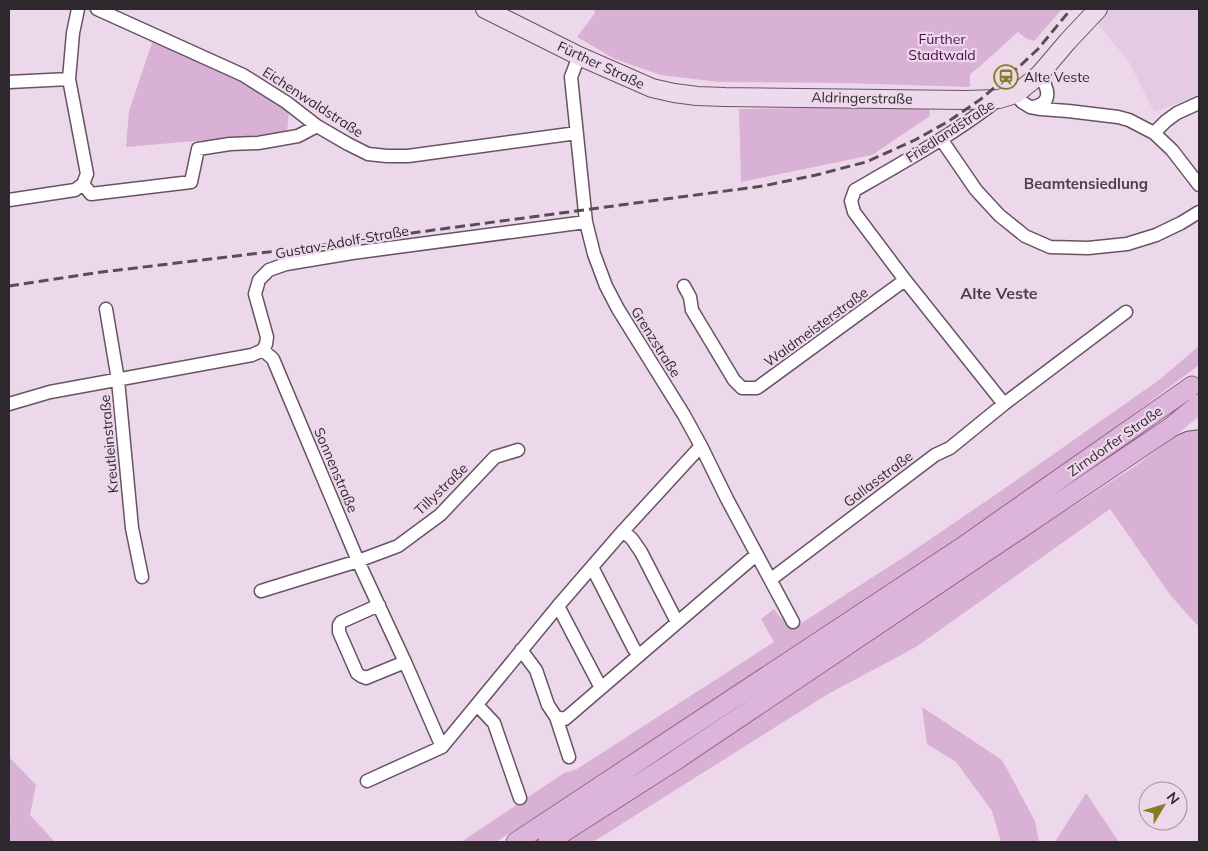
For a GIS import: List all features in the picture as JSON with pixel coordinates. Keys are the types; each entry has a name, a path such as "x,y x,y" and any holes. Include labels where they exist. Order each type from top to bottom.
{"main road":[{"name":"Fürther Straße","path":"485,9 579,56 652,88 697,96 725,97"},
{"name":"Friedlandstraße","path":"1008,97 1039,75 1098,9"},
{"name":"Aldringerstraße","path":"725,97 1008,97"},
{"name":"Zirndorfer Straße","path":"1037,506 1197,384"},
{"name":"Zirndorfer Straße","path":"1037,506 1170,428 1199,404"},
{"path":"1170,428 1184,422 1199,420"},
{"path":"548,842 674,762 917,588 1037,506"},
{"path":"516,842 917,588"}],"street":[{"path":"78,9 73,33 69,79 87,174 87,189"},
{"name":"Eichenwaldstraße","path":"96,9 243,75 286,102 318,126 368,154 408,156 577,133"},
{"name":"Grenzstraße","path":"579,56 571,77 586,222 594,254 606,286 618,309 684,415 756,555 793,622"},
{"path":"1033,107 1044,103 1047,94 1046,86 1039,75"},
{"path":"9,82 69,79"},
{"path":"1047,94 1053,102 1068,111"},
{"path":"1008,97 1033,107 1129,120 1154,132 1172,150 1199,185"},
{"name":"Friedlandstraße","path":"905,280 854,212 851,201 854,190 1008,97"},
{"path":"1154,132 1177,113 1199,103"},
{"path":"9,200 75,190 191,182 198,149 230,144 258,143 298,136 318,126"},
{"path":"941,139 976,190 999,214 1025,236 1050,246 1088,248 1127,244 1156,235 1199,212"},
{"name":"Gustav-Adolf-Straße","path":"263,350 267,337 255,294 259,280 268,270 286,264 352,253 586,222"},
{"path":"905,280 1004,404"},
{"name":"Waldmeisterstraße","path":"684,286 690,297 692,310 734,380 742,388 757,388 905,280"},
{"name":"Kreutleinstraße","path":"106,309 118,380 132,528 142,576"},
{"name":"Gallasstraße","path":"770,579 935,455 963,439 1004,404 1126,312"},
{"path":"9,404 50,392 252,356 263,350"},
{"name":"Sonnenstraße","path":"263,350 273,359 358,561 442,748"},
{"path":"367,781 442,748 558,606 623,531 701,446"},
{"name":"Tillystraße","path":"261,591 358,561 398,546 440,514 495,457 518,450"},
{"path":"623,531 632,539 641,552 677,622"},
{"path":"556,717 565,718 756,555"},
{"path":"592,567 634,649 639,655"},
{"path":"379,605 341,622 339,625 339,632 357,673 366,678 405,662"},
{"path":"558,606 601,688"},
{"path":"521,650 536,670 548,705 556,717 569,757"},
{"path":"477,705 494,723 520,798"}],"shaded area":[{"path":"1110,9 1199,9 1199,95 1154,112 1129,62 1097,23"}],"green space":[{"name":"Fürther Stadtwald","path":"594,9 1062,9 1034,41 1027,39 1018,32 970,74 970,87 719,82 661,75 615,59 577,37 595,13"},
{"path":"153,40 207,62 289,110 287,133 126,147 129,111"},
{"path":"929,106 930,116 872,155 741,182 739,109"},
{"path":"1199,346 1199,365 1108,433 959,539 496,842 461,842 564,773 577,769 774,642 761,619 774,609 790,626 800,624 907,555 1014,482 1159,380"},
{"path":"1199,428 1199,627 1171,596 1110,509 916,647 828,694 593,842 567,842 984,564 1134,467 1180,433"},
{"path":"922,707 1002,760 1035,821 1039,842 1001,842 992,811 956,762 927,744"},
{"path":"9,757 36,785 30,815 55,842 9,842 11,821 9,819"},
{"path":"1086,793 1119,842 1055,842"}],"railway":[{"path":"9,286 102,272 277,251 763,186 866,162 915,140 949,121 981,99 1038,49 1071,9"}],"place":[{"name":"Alte Veste","path":"1006,77"}],"district":[{"name":"Beamtensiedlung","path":"1086,184"},
{"name":"Alte Veste","path":"999,293"}]}
